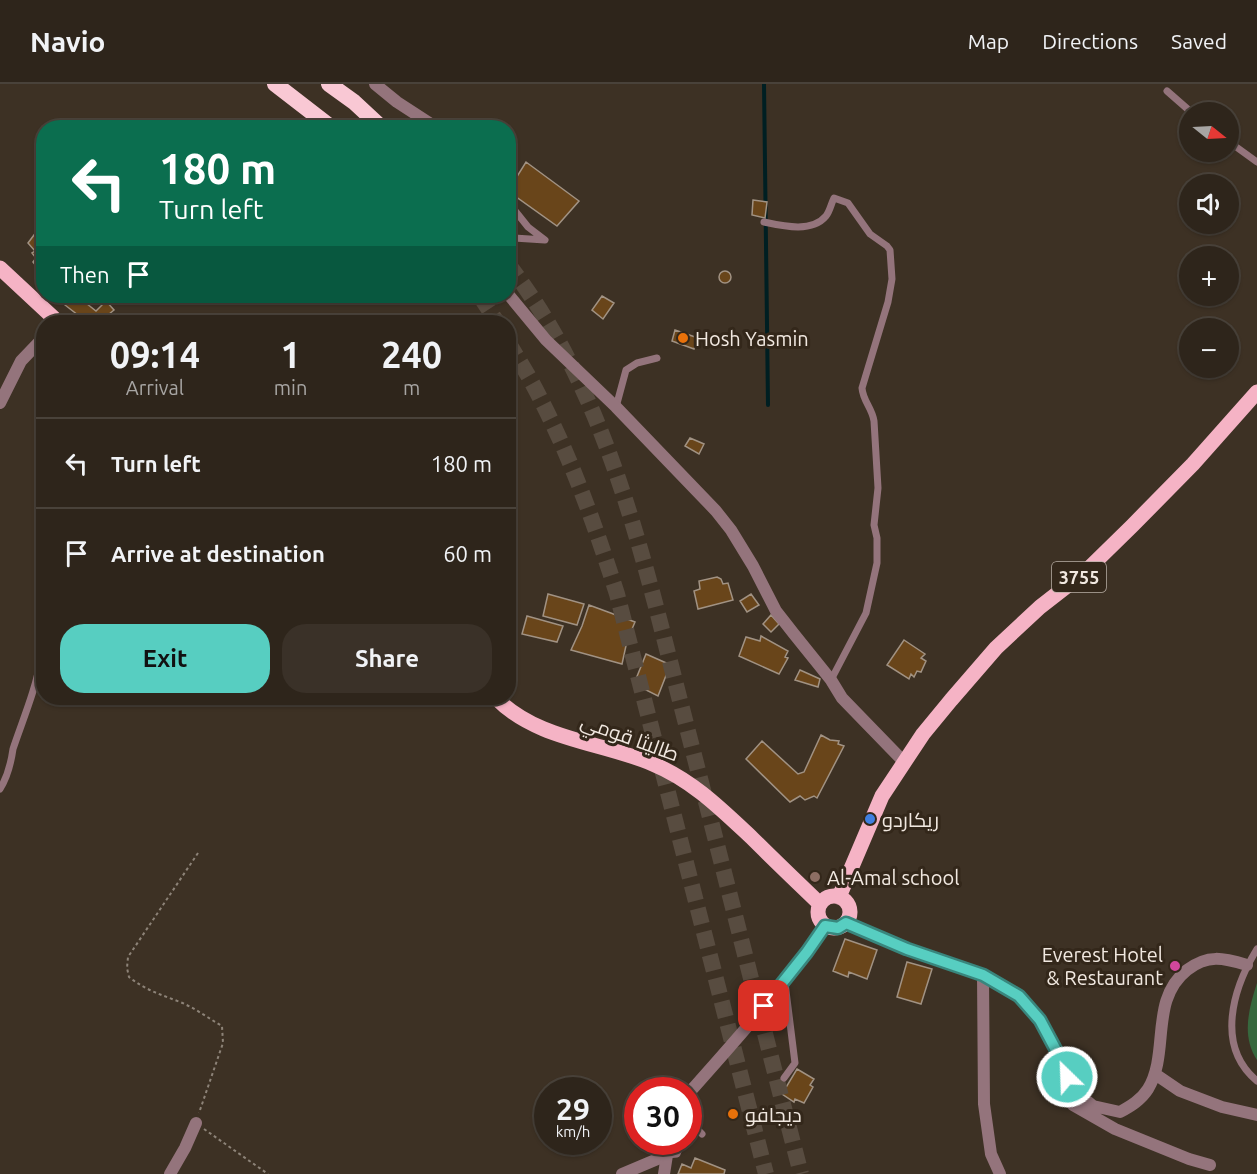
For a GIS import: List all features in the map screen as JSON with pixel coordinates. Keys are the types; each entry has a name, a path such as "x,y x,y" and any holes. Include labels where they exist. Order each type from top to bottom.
{"highway":[{"path":"275,84 322,120"},
{"path":"329,84 373,120"}],"main road":[{"path":"0,268 36,302"},
{"path":"38,303 50,315"},
{"name":"3755","path":"839,897 882,796 923,734 996,648 1040,607 1085,572 1132,526 1193,464 1257,392"},
{"name":"طاليثا قومي","path":"502,705 536,726 653,764 689,784 708,796 820,904"},
{"path":"827,897 839,897 846,901 850,909 846,923 838,928 825,926 819,918 820,904 827,897"}],"street":[{"path":"375,84 425,120"},
{"path":"515,303 546,340 616,407 716,511 731,530 753,566 776,611 843,698 904,763"},
{"path":"0,403 21,361 36,345"},
{"path":"846,923 907,949 983,975 1019,996 1040,1020 1064,1065 1071,1088 1093,1106 1120,1112 1135,1105 1148,1090 1155,1074 1165,1005 1179,976 1199,961 1224,958 1247,965"},
{"path":"702,1078 785,980 825,926"},
{"path":"983,975 984,1104 991,1154 1000,1174"},
{"path":"1064,1065 1060,1087 1073,1105 1114,1129 1210,1165"},
{"path":"1155,1074 1179,1091 1222,1107 1257,1115"},
{"path":"170,1174 196,1123"},
{"path":"622,1174 667,1155"},
{"path":"664,1174 667,1155"}],"lane":[{"path":"1167,91 1180,102"},
{"path":"1239,149 1257,162"},
{"path":"764,222 791,227 805,226 823,219 829,213 834,198 841,199 853,208 870,234 890,250 891,279 888,302 862,388 862,396 874,421 878,488 874,525 878,563 866,613 831,680"},
{"path":"516,212 528,227 545,240 516,238"},
{"path":"616,407 626,370 637,363 657,358"},
{"path":"0,789 6,780 13,748 36,678"},
{"path":"1257,949 1247,965 1234,996 1231,1019 1236,1053 1250,1075 1257,1081"},
{"path":"784,1078 795,1063 785,980"}],"path":[{"path":"198,853 128,957 126,968 129,977 139,985 182,1003 222,1026 223,1043 196,1123 268,1174"}],"green space":[{"path":"1257,983 1257,1060 1249,1041 1248,1022"}],"building":[{"path":"526,162 579,201 557,226 516,197 516,178"},
{"path":"753,200 767,202 765,218 752,215"},
{"path":"36,232 36,258 32,253 35,251 28,243"},
{"path":"727,271 730,272 730,282 723,283 720,282 719,275 720,272"},
{"path":"602,296 614,303 603,319 592,310"},
{"path":"67,303 86,303 96,311 104,303 108,303 114,310 108,315 78,315 65,305"},
{"path":"675,330 698,338 694,349 672,341"},
{"path":"690,438 704,444 699,454 685,446"},
{"path":"717,577 723,584 728,583 733,600 698,609 694,591 700,589 699,581"},
{"path":"548,594 584,604 577,625 543,616"},
{"path":"751,594 759,605 747,612 740,601"},
{"path":"589,605 635,622 627,641 622,664 571,650"},
{"path":"771,615 779,624 771,632 763,624"},
{"path":"527,616 563,626 557,642 522,634"},
{"path":"761,636 788,651 785,657 788,658 779,674 739,656 746,637 760,641"},
{"path":"904,640 925,654 921,658 926,661 921,672 917,671 914,677 911,674 909,679 887,665"},
{"path":"646,654 673,666 670,674 667,673 658,696 634,684"},
{"path":"800,670 820,679 818,687 795,680"},
{"path":"821,735 830,740 839,741 838,744 844,746 817,798 814,796 805,800 800,796 790,802 746,759 762,741 798,774 804,772"},
{"path":"845,939 877,950 867,979 849,972 848,977 833,971"},
{"path":"907,962 932,969 921,1004 897,997"},
{"path":"797,1069 814,1079 810,1085 813,1087 804,1103 795,1099 794,1102 782,1094"},
{"path":"695,1158 725,1170 724,1174 678,1174 682,1164 691,1168"}],"waterway":[{"path":"764,84 768,405"}],"tunnel":[{"path":"516,276 543,315 573,369 598,425 638,541 801,1174"},
{"path":"485,303 492,315"},
{"path":"516,356 564,448 617,594 766,1174"}],"place":[{"name":"Hosh Yasmin","path":"683,338"},
{"name":"ريكاردو","path":"870,819"},
{"name":"Al-Amal school","path":"815,877"},
{"name":"Everest Hotel & Restaurant","path":"1175,966"},
{"name":"ديجافو","path":"733,1114"}],"route":[{"path":"764,1006 825,926 838,928 846,923 907,949 983,975 1019,996 1040,1020 1064,1065 1067,1077"}]}
